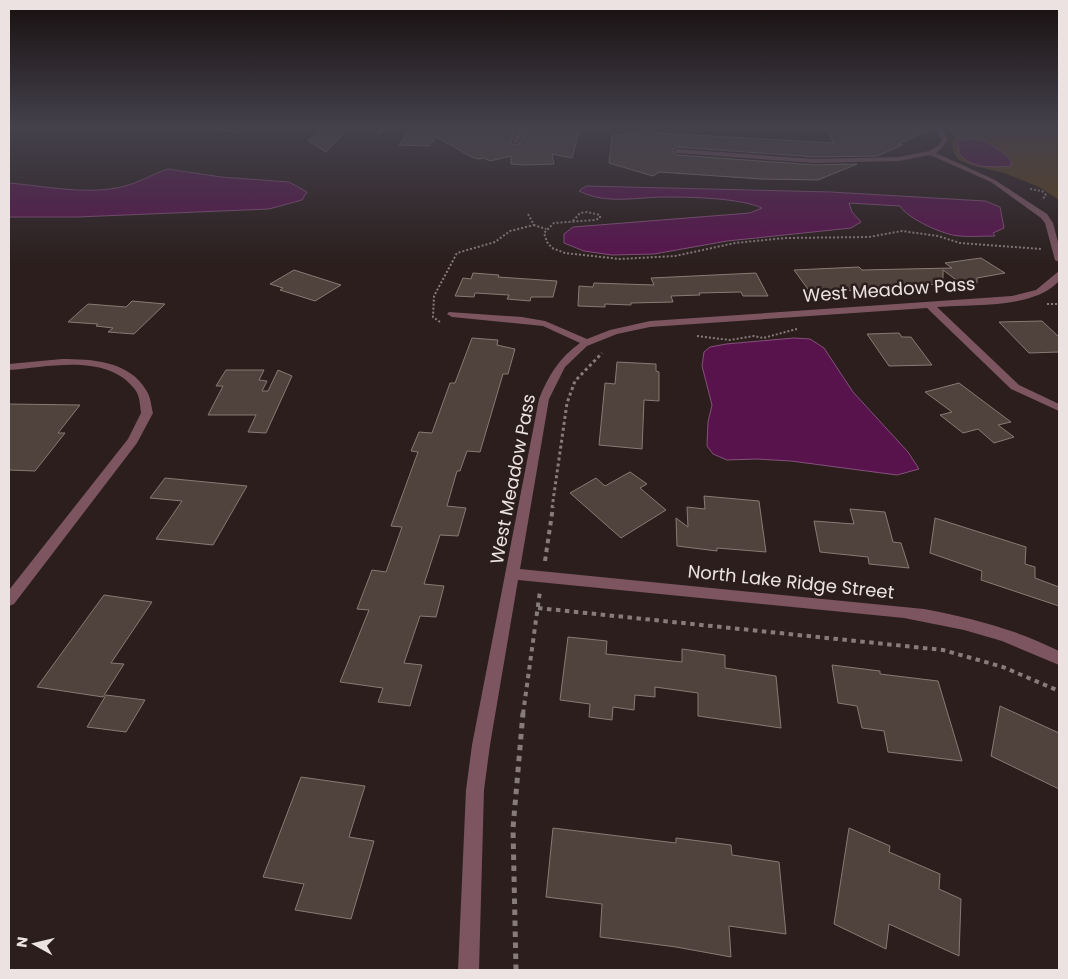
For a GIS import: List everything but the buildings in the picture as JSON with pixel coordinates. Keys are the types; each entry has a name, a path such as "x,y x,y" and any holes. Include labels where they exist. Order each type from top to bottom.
{"street":[{"path":"961,174 1016,197"},
{"path":"977,174 993,181 1035,209 1049,223 1058,248 1059,260"},
{"name":"West Meadow Pass","path":"468,970 475,790 544,399 551,379 560,366 586,342 622,329 650,324 930,305 1030,296 1053,284 1059,274"},
{"path":"930,305 1015,387 1059,408"},
{"path":"452,314 522,320 545,324 586,342"},
{"path":"9,367 90,364 128,376 142,392 147,413 143,425 133,440 9,600"},
{"name":"North Lake Ridge Street","path":"512,574 904,612 945,619 994,632 1044,650 1059,658"}],"path":[{"path":"574,221 580,213 587,212 600,215 600,218 595,220 554,223 544,233 547,242 552,248 565,254 620,258 675,256 735,243 768,242 785,238 869,237 902,231 938,236 960,243 1044,249"},
{"path":"528,214 534,225"},
{"path":"440,322 433,317 434,296 457,253 495,242 510,231 534,225 546,229"},
{"path":"1044,304 1059,304"},
{"path":"691,336 730,340 754,336 764,338 800,328"},
{"path":"516,970 513,828 525,694 567,402 575,381 597,357 610,349"},
{"path":"538,608 943,650 1003,668 1059,691"}],"shaded area":[{"path":"155,174 199,174 289,182 307,192 302,200 269,209 77,217 9,217 9,183 79,190 107,189 133,184"},
{"path":"1006,174 1059,174 1059,200 1039,187"},
{"path":"586,186 831,192 985,201 1000,207 1004,228 993,233 995,236 952,235 918,221 900,206 849,203 852,212 861,222 851,228 727,241 654,254 612,255 584,251 564,243 564,234 573,227 750,213 762,208 729,200 702,198 600,198 579,191"},
{"path":"794,338 810,339 824,348 853,392 908,452 919,469 897,475 791,461 727,460 713,454 707,446 708,422 712,405 702,366 704,352 710,347 726,344"}]}
